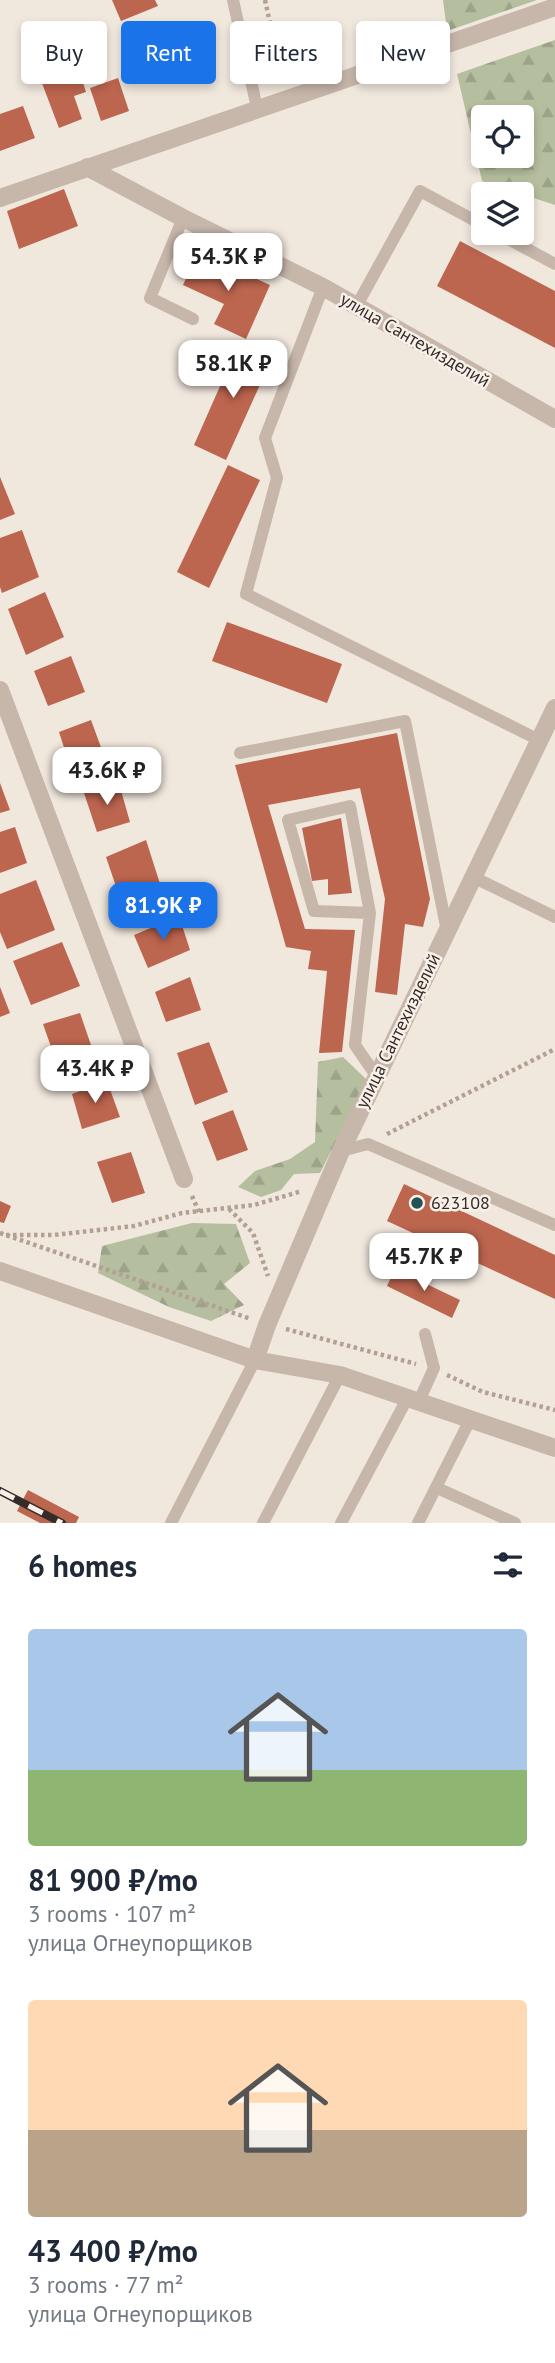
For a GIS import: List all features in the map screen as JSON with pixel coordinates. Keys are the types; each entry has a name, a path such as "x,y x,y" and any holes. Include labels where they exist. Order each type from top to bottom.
{"street":[{"path":"0,198 555,7"},
{"name":"улица Сантехизделий","path":"87,167 323,287 555,419"},
{"path":"0,690 184,1179"},
{"name":"улица Сантехизделий","path":"255,1360 330,1174 555,708"},
{"path":"0,1271 255,1360 340,1376 555,1448"}],"lane":[{"path":"233,0 257,108"},
{"path":"356,307 420,191 471,219"},
{"path":"183,218 150,298 193,319"},
{"path":"519,245 555,264"},
{"path":"323,287 265,438 277,478 246,594 539,740"},
{"path":"240,753 405,721 447,932"},
{"path":"370,913 314,911 288,820 350,806 370,913 355,1045 377,1077"},
{"path":"473,877 555,917"},
{"path":"341,1151 368,1143 555,1225"},
{"path":"341,1523 435,1368 425,1334"},
{"path":"171,1523 255,1360"},
{"path":"263,1523 340,1376"},
{"path":"418,1523 471,1418"},
{"path":"437,1488 514,1523"}],"path":[{"path":"265,0 287,98"},
{"path":"368,1143 555,1049"},
{"path":"6,1235 54,1235 134,1226 182,1213 254,1205 299,1192 330,1174"},
{"path":"229,1208 253,1233 277,1300"}],"green space":[{"path":"443,0 537,0 450,30 450,21 446,21"},
{"path":"555,40 555,205 534,198 534,182 485,182 482,181 479,168 534,168 534,105 471,105 471,134 457,74"},
{"path":"343,1057 367,1080 320,1173 294,1174 281,1190 261,1197 238,1187 255,1171 290,1159 315,1142 318,1062"},
{"path":"192,1223 236,1224 250,1263 224,1284 244,1305 211,1321 169,1307 98,1273 102,1246"}],"building":[{"path":"112,0 155,0 158,6 121,21"},
{"path":"118,78 129,111 101,121 90,88"},
{"path":"42,84 83,84 86,92 74,96 82,119 59,128"},
{"path":"23,106 35,138 0,151 0,114"},
{"path":"64,189 78,226 19,249 7,211"},
{"path":"460,241 555,291 555,348 437,286"},
{"path":"198,252 270,285 246,339 214,324 224,304 183,285"},
{"path":"240,341 273,356 226,460 194,445"},
{"path":"228,465 260,480 209,588 177,572"},
{"path":"0,477 15,514 0,520"},
{"path":"22,530 39,577 2,593 0,538"},
{"path":"45,592 64,637 26,655 8,609"},
{"path":"227,622 342,664 327,703 212,661"},
{"path":"71,656 85,692 48,706 34,671"},
{"path":"91,720 102,750 69,763 59,732"},
{"path":"397,733 430,899 423,927 405,924 397,995 375,992 385,899 360,788 268,805 305,929 355,930 342,1052 319,1053 327,971 308,969 311,951 286,947 235,765"},
{"path":"118,780 130,822 97,832 84,793"},
{"path":"0,783 10,810 0,813"},
{"path":"341,818 352,893 328,895 328,879 312,881 302,828"},
{"path":"15,827 27,863 0,873 0,832"},
{"path":"146,840 162,890 123,907 106,857"},
{"path":"36,880 55,930 7,949 0,932 0,894"},
{"path":"179,916 190,950 148,968 134,935"},
{"path":"62,942 80,986 31,1005 13,961"},
{"path":"190,977 201,1010 166,1022 155,992"},
{"path":"0,987 10,1013 0,1017"},
{"path":"80,1013 92,1048 56,1061 43,1024"},
{"path":"209,1042 228,1092 195,1105 177,1053"},
{"path":"107,1081 120,1117 82,1129 72,1094"},
{"path":"233,1110 248,1150 217,1161 202,1122"},
{"path":"131,1152 145,1193 112,1203 97,1162"},
{"path":"404,1184 555,1255 555,1299 387,1221"},
{"path":"0,1201 11,1206 4,1223 0,1222"},
{"path":"395,1269 460,1300 452,1318 387,1286"},
{"path":"28,1490 79,1517 76,1523 40,1523 17,1511"}],"railway":[{"path":"0,1491 62,1523"}],"place":[{"name":"623108","path":"417,1203"}]}
